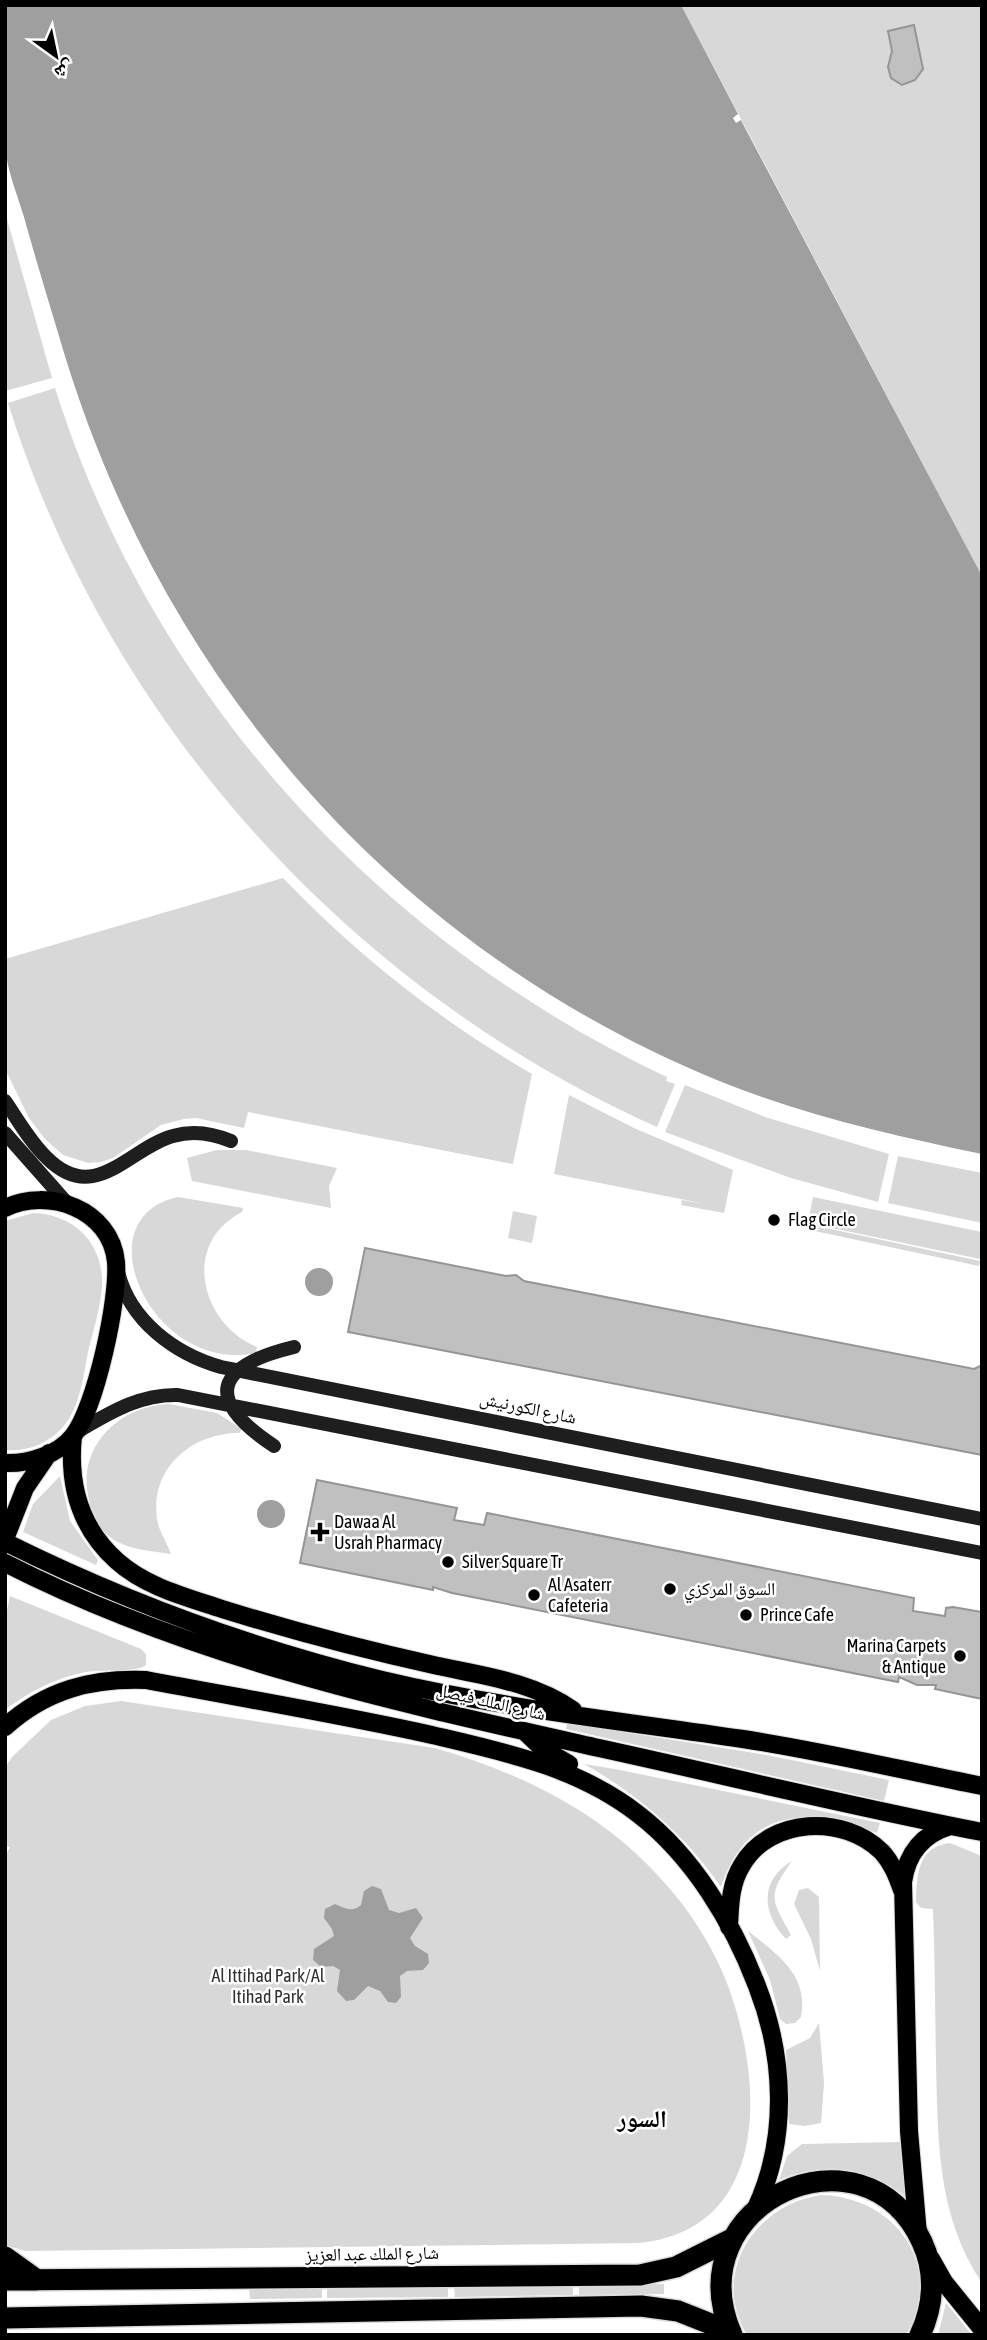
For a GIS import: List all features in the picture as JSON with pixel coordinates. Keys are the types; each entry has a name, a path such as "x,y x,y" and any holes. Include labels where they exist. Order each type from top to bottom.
{"highway":[{"path":"732,2334 721,2292 723,2265 732,2239 756,2208 778,2193 803,2183 844,2182 881,2196 902,2213 922,2242 932,2294 920,2335"},
{"name":"شارع الملك عبد العزيز","path":"5,2280 640,2275 676,2267 732,2239"},
{"path":"5,2257 37,2280"},
{"path":"5,2318 640,2306 678,2311 732,2334"},
{"path":"7,2335 34,2318"}],"main road":[{"path":"5,1101 46,1158 75,1174 108,1173 160,1141 183,1133 208,1133 231,1141"},
{"path":"5,1133 66,1202 89,1215 101,1227 116,1262 104,1350 87,1406 73,1435 72,1476 82,1514 104,1548 143,1579 172,1592 312,1636 529,1687 579,1714"},
{"path":"5,1208 35,1199 66,1202"},
{"name":"شارع الكورنيش","path":"116,1262 119,1277 133,1305 159,1335 191,1357 236,1370 982,1518"},
{"path":"274,1446 248,1426 228,1402 226,1387 236,1370 270,1354 294,1347"},
{"path":"5,1540 25,1488 49,1454 73,1435 143,1398 178,1395 228,1402 982,1553"},
{"path":"5,1463 23,1462 49,1454"},
{"name":"شارع الملك فيصل","path":"5,1540 105,1589 196,1625 337,1668 433,1691 747,1740 982,1786"},
{"name":"شارع الملك فيصل","path":"5,1563 95,1606 178,1639 262,1667 504,1727 982,1832"},
{"path":"5,1727 48,1696 79,1684 112,1679 146,1680 386,1724 511,1753 550,1766 597,1788 636,1812 671,1843 699,1880 729,1927 760,1992 776,2065 778,2140 770,2173 756,2208"},
{"path":"386,1724 402,1720 471,1731 504,1727"},
{"path":"524,1731 543,1749 582,1773 597,1788"},
{"path":"950,1826 934,1832 914,1850 905,1870 909,2130 922,2242 944,2282 982,2329"},
{"path":"729,1927 733,1886 743,1864 758,1845 790,1829 828,1827 865,1839 888,1859 904,1893"}],"green space":[{"path":"681,5 982,5 982,576"},
{"path":"5,212 52,378 5,391"},
{"path":"55,388 97,500 151,605 215,704 289,796 372,880 463,955 562,1021 667,1077 666,1081 675,1084 657,1127 545,1070 441,1001 344,922 255,834 177,737 109,632 52,520 8,403"},
{"path":"283,878 340,934 400,985 464,1031 532,1074 513,1164 248,1112 244,1128 196,1118 161,1125 113,1158 101,1162 88,1163 63,1155 44,1138 29,1118 5,1069 5,959"},
{"path":"685,1085 765,1117 889,1154 878,1202 791,1178 665,1132"},
{"path":"569,1095 634,1128 733,1170 724,1213 681,1205 682,1200 706,1204 554,1174"},
{"path":"217,1150 246,1150 337,1168 329,1186 331,1208 192,1181 187,1158"},
{"path":"898,1156 982,1173 982,1223 888,1203"},
{"path":"178,1197 243,1208 242,1212 223,1226 211,1243 205,1262 205,1282 211,1302 222,1321 237,1336 257,1347 256,1353 219,1353 187,1341 160,1319 142,1291 132,1261 134,1233 149,1211"},
{"path":"813,1197 982,1232 980,1259 808,1223"},
{"path":"513,1211 537,1216 532,1243 508,1238"},
{"path":"33,1213 61,1219 83,1234 98,1256 102,1285 80,1392 69,1419 57,1433 37,1446 5,1450 5,1221"},
{"path":"812,1225 980,1261 979,1266 810,1230"},
{"path":"169,1404 217,1413 242,1429 239,1433 205,1439 178,1457 167,1469 160,1484 157,1519 171,1554 127,1546 109,1536 97,1523 92,1512 87,1481 89,1463 95,1447 105,1433 133,1413"},
{"path":"60,1476 70,1521 98,1560 96,1565 23,1532 33,1504"},
{"path":"10,1596 141,1649 146,1654 146,1665 135,1669 86,1672 64,1678 33,1691 5,1710 5,1620"},
{"name":"Al Ittihad Park/Al Itihad Park","path":"121,1701 435,1748 498,1770 558,1798 613,1834 639,1856 672,1891 705,1939 725,1978 738,2016 747,2058 750,2100 747,2141 736,2178 715,2209 683,2232 638,2243 25,2251 5,2245 5,1856 10,1847 5,1846 5,1768 12,1757 51,1720 85,1706"},
{"path":"567,1723 767,1755 889,1780 884,1801 566,1729"},
{"path":"584,1764 880,1823 877,1833 828,1819 784,1820 764,1828 747,1841 732,1861 721,1887 692,1850 660,1818 624,1789"},
{"path":"950,1843 982,1856 982,2283 967,2258 956,2231 943,2177 938,2121 933,1909 921,1908 916,1902 918,1873 925,1856 931,1850"},
{"path":"792,1861 775,1891 776,1906 791,1935 786,1939 772,1919 768,1898 769,1887 774,1878"},
{"path":"808,1888 819,1897 820,1971 811,1939 794,1904 799,1890"},
{"path":"748,1931 780,1957 795,1977 802,2002 801,2017 795,2023 786,2024 780,2019 770,1980"},
{"path":"819,2023 824,2083 821,2123 805,2126 789,2124 786,2050 810,2038"},
{"path":"900,2142 905,2196 875,2178 844,2170 812,2170 779,2180 787,2156 802,2144"},
{"path":"820,2195 847,2198 871,2208 891,2222 906,2240 916,2261 920,2284 917,2309 906,2335 747,2335 737,2312 734,2288 737,2266 745,2246 759,2227 776,2212 797,2201"},
{"path":"664,2284 664,2294 579,2295 579,2285"},
{"path":"573,2285 573,2295 455,2297 454,2287"},
{"path":"448,2287 448,2297 327,2298 327,2288"},
{"path":"322,2288 322,2298 250,2299 249,2289"},
{"path":"946,2303 972,2335 938,2335"}],"shaded area":[{"path":"5,5 681,5 738,114 733,118 736,123 741,120 982,576 982,1154 811,1113 745,1091 712,1078 595,1021 487,952 389,872 300,782 223,683 156,575 102,459 59,336 7,162 4,135"},
{"path":"319,1268 329,1272 333,1282 329,1292 319,1296 309,1292 305,1282 309,1272"},
{"path":"271,1500 281,1504 285,1514 281,1524 271,1528 261,1524 257,1514 261,1504"},
{"path":"372,1886 381,1889 389,1910 399,1913 416,1908 423,1918 410,1938 415,1946 428,1954 429,1963 423,1970 407,1971 400,1976 401,1997 396,2003 388,2002 380,1991 368,1986 354,2000 346,2001 337,1991 340,1970 333,1966 321,1967 313,1960 314,1949 334,1936 324,1918 325,1909 335,1904 354,1909 361,1905 364,1891"}],"building":[{"path":"914,25 923,69 915,80 902,85 891,78 888,67 892,51 888,31"},
{"path":"365,1248 506,1276 516,1275 524,1281 974,1369 982,1365 982,1455 348,1332"},
{"name":"السوق المركزي","path":"317,1480 457,1508 454,1520 484,1525 487,1513 914,1598 913,1611 945,1616 946,1608 953,1607 982,1612 982,1699 935,1689 936,1685 917,1685 899,1677 898,1682 433,1587 433,1590 300,1563"}],"place":[{"name":"Flag Circle","path":"774,1220"},
{"name":"Dawaa Al Usrah Pharmacy","path":"320,1532"},
{"name":"Silver Square Tr","path":"448,1562"},
{"name":"السوق المركزي","path":"670,1589"},
{"name":"Al Asaterr Cafeteria","path":"534,1595"},
{"name":"Prince Cafe","path":"746,1615"},
{"name":"Marina Carpets & Antique","path":"960,1656"}],"district":[{"name":"السور","path":"642,2119"}]}
